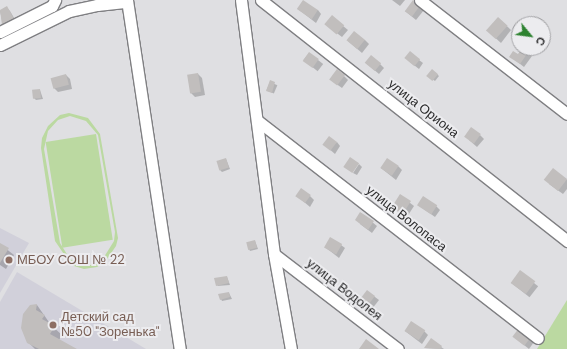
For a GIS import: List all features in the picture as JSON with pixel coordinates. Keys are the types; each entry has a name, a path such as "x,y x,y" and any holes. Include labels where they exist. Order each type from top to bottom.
{"street":[{"path":"0,32 52,6 55,0"},
{"path":"241,0 258,120 274,254 291,349"},
{"name":"улица Ориона","path":"261,0 567,241"},
{"path":"420,0 567,114"},
{"path":"0,45 69,11 97,4 127,1 180,349"},
{"name":"улица Волопаса","path":"258,120 538,338"},
{"name":"улица Водолея","path":"274,254 398,349"}],"shaded area":[{"name":"МБОУ СОШ № 22","path":"0,228 29,243 0,293"},
{"name":"Детский сад №50 \"Зоренька\"","path":"17,272 146,349 0,349 0,302"}],"green space":[{"path":"69,113 88,118 100,134 118,238 116,246 105,262 97,267 84,269 74,266 55,241 41,148 42,138 48,126 60,115","holes":["70,116 86,121 98,135 115,232 114,241 104,257 91,265 79,264 70,259 60,243 44,149 48,131 58,120"]},
{"path":"96,134 113,240 62,248 46,142"},
{"path":"567,300 567,349 537,349"}],"building":[{"path":"303,0 318,10 312,19 297,9"},
{"path":"413,0 420,5 412,17 405,11"},
{"path":"7,6 14,19 2,25 0,10"},
{"path":"332,15 344,25 337,34 324,24"},
{"path":"498,17 508,26 496,39 486,30"},
{"path":"354,31 365,40 357,49 346,40"},
{"path":"410,51 420,59 414,66 404,58"},
{"path":"309,52 319,59 313,68 303,61"},
{"path":"511,54 511,56 526,56 520,64 509,57"},
{"path":"371,55 381,63 375,71 365,63"},
{"path":"337,69 345,75 337,85 329,79"},
{"path":"432,69 438,74 432,81 426,76"},
{"path":"198,73 201,92 190,93 187,75"},
{"path":"66,74 69,85 53,89 51,78"},
{"path":"270,80 275,82 272,93 266,91"},
{"path":"40,89 41,98 33,99 32,90"},
{"path":"471,127 481,134 474,144 464,137"},
{"path":"329,136 337,142 330,151 322,145"},
{"path":"350,157 359,163 352,173 343,167"},
{"path":"226,158 229,168 219,170 216,161"},
{"path":"387,158 399,166 392,176 380,168"},
{"path":"553,168 567,179 558,191 544,180"},
{"path":"301,188 311,195 305,203 295,196"},
{"path":"400,194 411,201 403,214 392,208"},
{"path":"423,196 437,205 431,214 417,205"},
{"path":"360,212 374,221 368,230 355,220"},
{"path":"330,237 342,244 336,254 324,247"},
{"path":"255,240 257,248 248,250 246,242"},
{"path":"0,243 9,248 0,263"},
{"path":"520,270 535,281 526,294 511,283"},
{"path":"227,276 229,283 216,286 214,278"},
{"path":"367,290 375,296 368,306 360,300"},
{"path":"229,292 230,297 220,300 218,294"},
{"path":"37,304 36,310 45,315 42,319 55,326 50,334 77,349 39,349 27,343 21,328 23,314 30,305"},
{"path":"411,321 425,330 419,340 404,331"},
{"path":"519,328 531,337 524,346 512,337"},
{"path":"431,338 442,346 440,349 424,348"},
{"path":"366,339 379,349 359,349"}],"place":[{"name":"МБОУ СОШ № 22","path":"9,260"},
{"name":"Детский сад №50 \"Зоренька\"","path":"53,325"}]}
